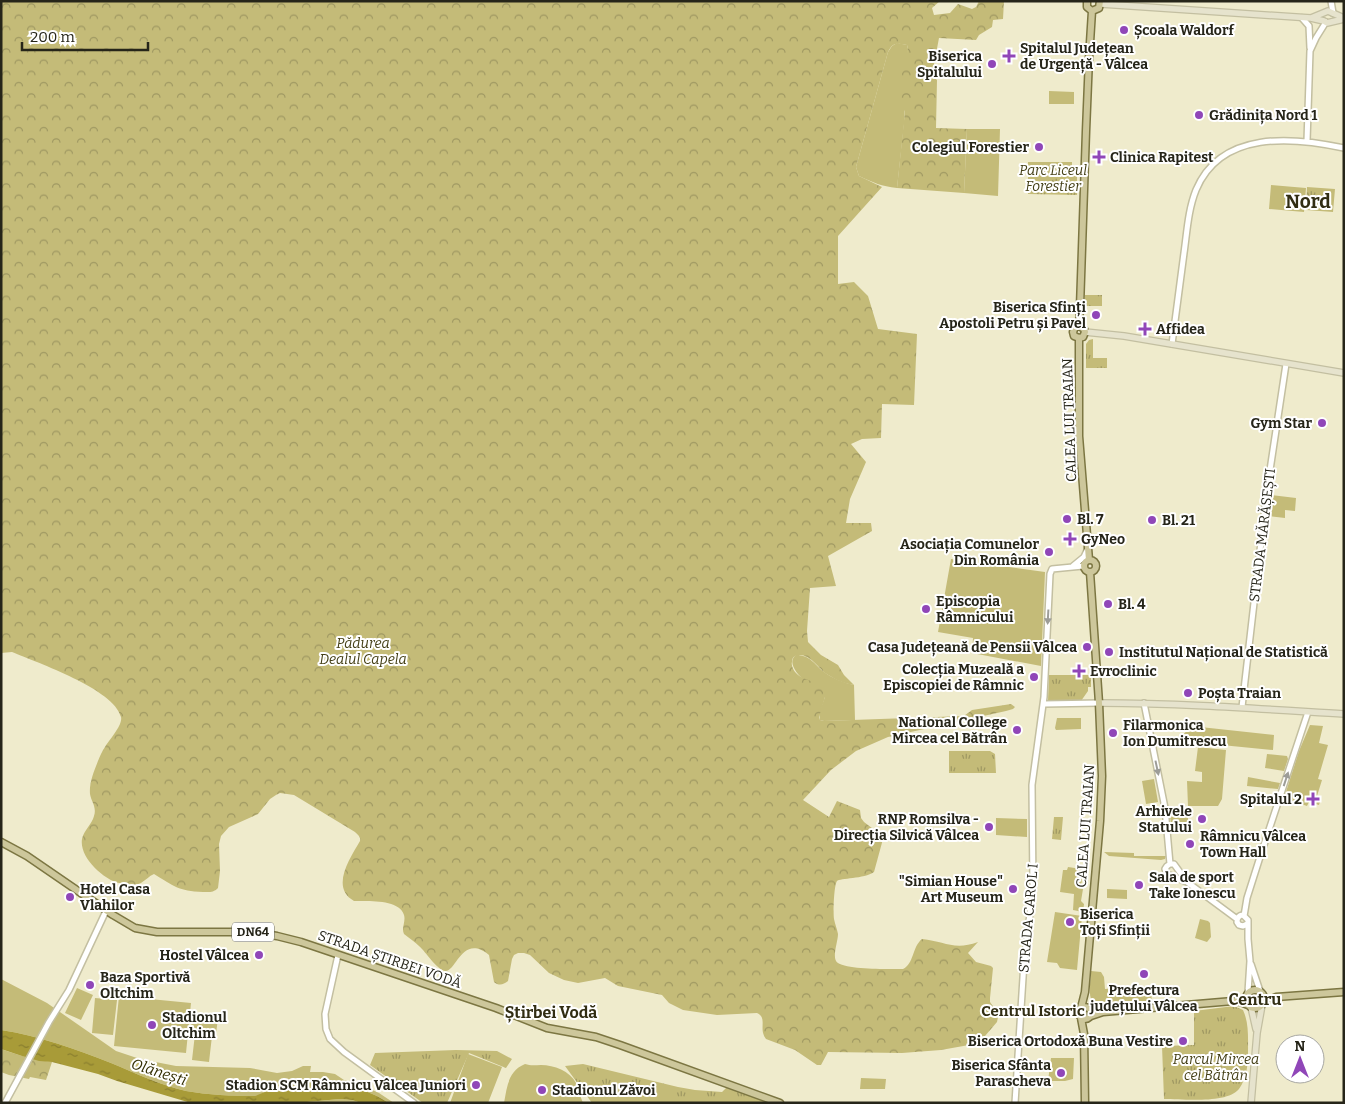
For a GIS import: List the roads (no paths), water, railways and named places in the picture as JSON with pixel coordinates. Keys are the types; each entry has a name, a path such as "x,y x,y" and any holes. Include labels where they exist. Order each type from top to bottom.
{"main road":[{"path":"1087,1 1087,7 1092,11 1099,8 1100,3 1302,18 1311,18 1329,13 1344,19"},
{"name":"CALEA LUI TRAIAN","path":"1079,338 1074,336 1073,332 1075,327 1079,326 1081,300 1088,75 1092,11"},
{"path":"1329,13 1334,18 1333,21"},
{"path":"1325,22 1322,17 1329,13"},
{"path":"1311,18 1329,23 1344,19"},
{"path":"1079,326 1084,328 1085,332 1172,344 1344,373"},
{"name":"CALEA LUI TRAIAN","path":"1079,338 1084,336 1085,332"},
{"name":"CALEA LUI TRAIAN","path":"1079,338 1079,426 1088,548 1089,560 1093,561 1096,566 1095,570 1090,572 1102,767 1102,796 1085,992 1081,1008"},
{"path":"1089,560 1083,566 1085,570 1090,572"},
{"path":"1099,703 1242,707 1344,714"},
{"name":"STRADA ȘTIRBEI VODĂ","path":"1,842 27,856 106,911 135,928 151,932 236,931 260,933 301,942 496,1008 547,1028 614,1042 780,1103"},
{"path":"1233,1001 1255,989 1276,997 1344,992"},
{"name":"CALEA LUI TRAIAN","path":"1085,992 1090,1013"},
{"path":"1251,1103 1257,1033 1263,1004 1262,992"},
{"path":"1247,994 1246,1001 1257,1033"},
{"path":"1090,1013 1233,1001 1257,1008 1276,997"},
{"path":"1085,1103 1084,1034 1079,1013 1081,1008 1085,1007 1090,1013"},
{"path":"1081,1018 1085,1020 1090,1013"},
{"path":"1084,1034 1090,1013"}],"street":[{"path":"1329,13 1331,1"},
{"path":"1302,18 1309,26 1310,31 1308,141"},
{"path":"1310,51 1325,22"},
{"path":"1172,344 1192,203 1201,180 1214,164 1235,149 1277,140 1308,141 1344,148"},
{"name":"STRADA MĂRĂȘEȘTI","path":"1242,707 1266,490 1286,364"},
{"path":"1072,567 1084,557 1088,548"},
{"path":"1072,567 1083,566"},
{"name":"STRADA CAROL I","path":"1015,1103 1024,962 1033,889 1032,785 1044,704 1050,582 1052,569 1072,567"},
{"path":"1044,704 1099,703"},
{"path":"1144,703 1165,808 1170,864"},
{"path":"1247,994 1250,961 1245,925 1248,920 1244,916 1245,909 1260,857 1308,712"},
{"path":"1170,864 1174,864 1177,867 1187,882"},
{"path":"1170,864 1166,866 1166,871 1169,875 1187,882 1237,919 1238,924 1245,925"},
{"path":"1173,875 1177,871 1177,867"},
{"path":"5,1103 49,1022 69,990 106,911"},
{"path":"1237,919 1240,916 1244,916"},
{"path":"338,955 325,1014 326,1029 330,1039 344,1052 414,1103"},
{"path":"1250,961 1262,992"}],"water":[{"path":"1,1030 57,1044 186,1091 220,1095 255,1096 274,1088 340,1085 356,1087 389,1103 361,1103 340,1099 296,1103 191,1103 98,1074 52,1062 39,1061 1,1049"}],"place":[{"name":"Școala Waldorf","path":"1124,30"},
{"name":"Spitalul Județean de Urgență - Vâlcea","path":"1009,56"},
{"name":"Biserica Spitalului","path":"992,64"},
{"name":"Grădinița Nord 1","path":"1199,115"},
{"name":"Colegiul Forestier","path":"1039,147"},
{"name":"Clinica Rapitest","path":"1099,157"},
{"name":"Biserica Sfinți Apostoli Petru și Pavel","path":"1096,315"},
{"name":"Affidea","path":"1145,329"},
{"name":"Gym Star","path":"1322,423"},
{"name":"Bl. 7","path":"1067,519"},
{"name":"Bl. 21","path":"1152,520"},
{"name":"GyNeo","path":"1070,539"},
{"name":"Asociația Comunelor Din România","path":"1049,552"},
{"name":"Bl. 4","path":"1108,604"},
{"name":"Episcopia Râmnicului","path":"926,609"},
{"name":"Casa Județeană de Pensii Vâlcea","path":"1087,647"},
{"name":"Institutul Național de Statistică","path":"1109,652"},
{"name":"Evroclinic","path":"1079,671"},
{"name":"Colecția Muzeală a Episcopiei de Râmnic","path":"1034,677"},
{"name":"Poșta Traian","path":"1188,693"},
{"name":"National College Mircea cel Bătrân","path":"1017,730"},
{"name":"Filarmonica Ion Dumitrescu","path":"1113,733"},
{"name":"Spitalul 2","path":"1313,799"},
{"name":"Arhivele Statului","path":"1202,819"},
{"name":"RNP Romsilva - Direcția Silvică Vâlcea","path":"989,827"},
{"name":"Râmnicu Vâlcea Town Hall","path":"1190,844"},
{"name":"Sala de sport Take Ionescu","path":"1139,885"},
{"name":"\"Simian House\" Art Museum","path":"1013,889"},
{"name":"Hotel Casa Vlahilor","path":"70,897"},
{"name":"Biserica Toți Sfinții","path":"1070,922"},
{"name":"Hostel Vâlcea","path":"259,955"},
{"name":"Prefectura județului Vâlcea","path":"1144,974"},
{"name":"Baza Sportivă Oltchim","path":"90,985"},
{"name":"Stadionul Oltchim","path":"152,1025"},
{"name":"Biserica Ortodoxă Buna Vestire","path":"1183,1041"},
{"name":"Biserica Sfânta Parascheva","path":"1061,1073"},
{"name":"Stadion SCM Râmnicu Vâlcea Juniori","path":"476,1085"},
{"name":"Stadionul Zăvoi","path":"542,1090"}],"district":[{"name":"Nord","path":"1308,201"},
{"name":"Centru","path":"1255,999"},
{"name":"Centrul Istoric","path":"1033,1011"},
{"name":"Știrbei Vodă","path":"551,1012"}],"park label":[{"name":"Parc Liceul Forestier","path":"1053,178"},
{"name":"Pădurea Dealul Capela","path":"363,652"},
{"name":"Parcul Mircea cel Bătrân","path":"1216,1068"}],"water label":[{"name":"Olănești","path":"159,1072"}]}
